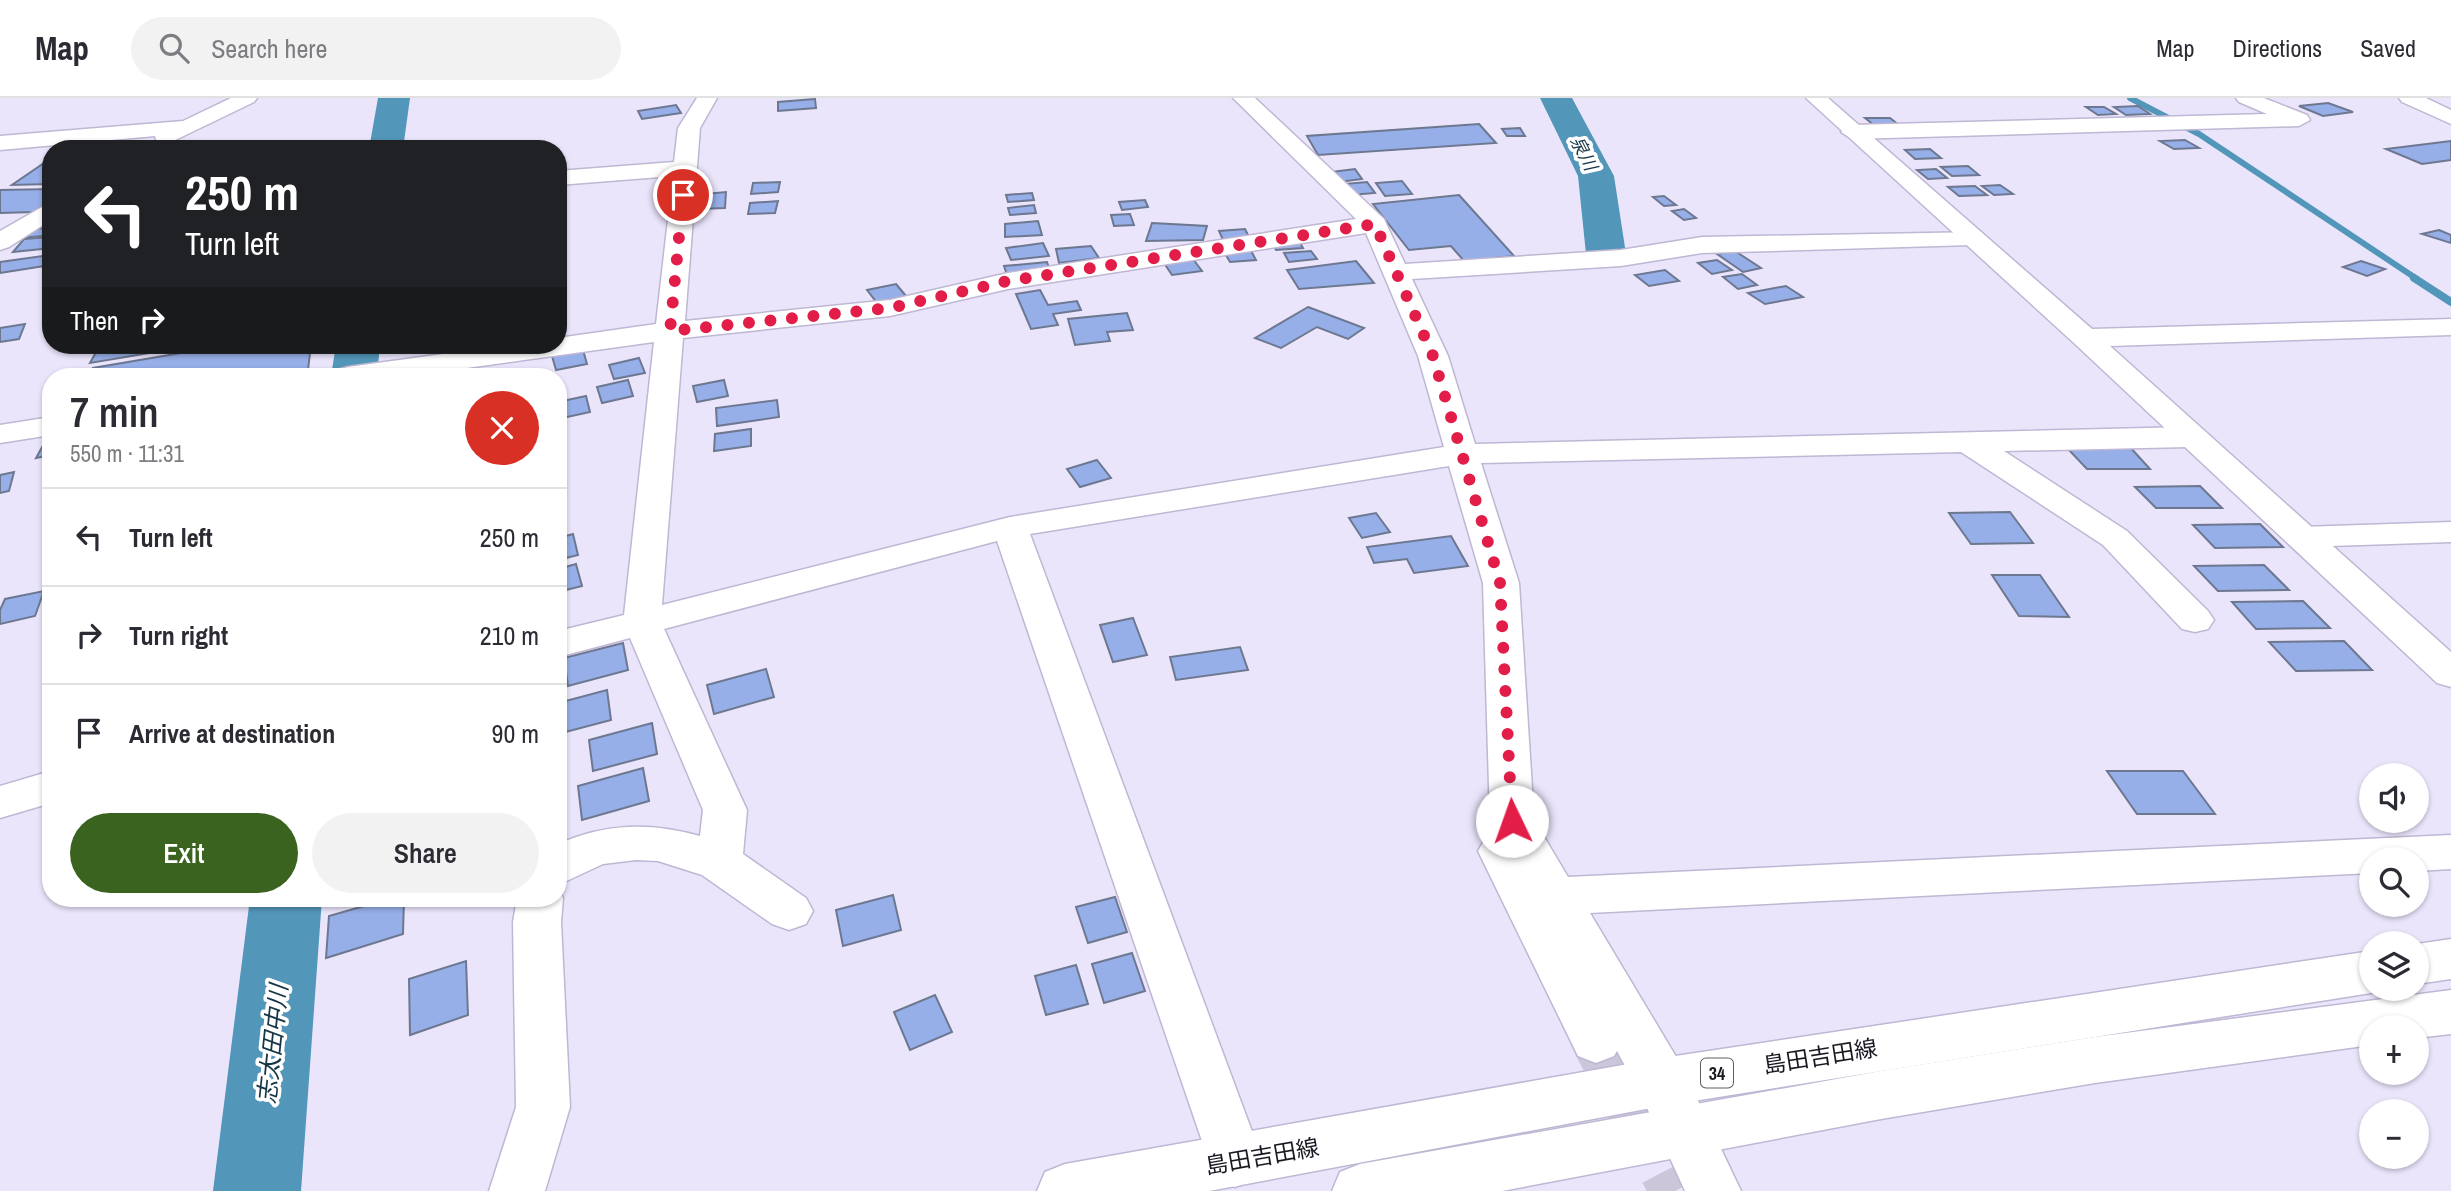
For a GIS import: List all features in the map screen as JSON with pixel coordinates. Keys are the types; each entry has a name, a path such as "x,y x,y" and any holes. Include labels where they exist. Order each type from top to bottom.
{"street":[{"path":"164,140 247,98"},
{"path":"707,98 689,128 642,621 725,810 719,863"},
{"path":"1243,98 1375,224 1433,356 1500,583 1512,821 1662,1082 1713,1191"},
{"path":"1816,98 2085,338 2189,437 2451,674"},
{"path":"1852,132 2299,120 2246,98"},
{"path":"2409,98 2451,118"},
{"path":"0,143 186,127"},
{"path":"567,177 685,168"},
{"path":"0,242 42,215"},
{"path":"567,345 670,331 890,308 1021,278 1375,224"},
{"path":"1396,272 1621,258 1702,245 1972,237"},
{"path":"2085,338 2451,327"},
{"path":"404,368 505,354"},
{"path":"0,434 42,427"},
{"path":"567,642 1010,527 1461,454 2189,437"},
{"path":"1971,444 2115,538 2195,620"},
{"path":"1010,527 1235,1161"},
{"path":"2301,537 2451,532"},
{"path":"0,802 42,790"},
{"path":"1518,833 1494,837 1596,1040"},
{"path":"567,862 590,849 629,842 682,847 719,863 789,911"},
{"path":"1554,896 2451,852"},
{"path":"517,1191 543,1107 537,922 539,907"},
{"path":"2429,962 2451,959"},
{"name":"島田吉田線","path":"1065,1191 1662,1082 2359,974"},
{"path":"1360,1191 2095,1060 2451,1012"}],"building":[{"path":"815,99 816,108 778,111 778,102"},
{"path":"2328,103 2353,112 2323,116 2299,106"},
{"path":"676,105 681,113 642,119 638,111"},
{"path":"2138,106 2150,114 2126,115 2114,107"},
{"path":"2086,107 2104,107 2116,114 2098,115"},
{"path":"1865,118 1890,118 1899,125 1875,126"},
{"path":"1479,124 1496,143 1318,155 1307,136"},
{"path":"1520,128 1525,136 1507,136 1502,129"},
{"path":"2185,140 2199,148 2174,149 2160,141"},
{"path":"2451,141 2451,160 2422,164 2386,149"},
{"path":"1930,149 1941,158 1915,159 1905,150"},
{"path":"42,164 42,184 12,185"},
{"path":"1968,166 1979,175 1952,176 1941,167"},
{"path":"1355,169 1362,179 1339,182 1331,172"},
{"path":"1936,169 1947,178 1928,179 1917,170"},
{"path":"1402,181 1412,194 1385,196 1376,183"},
{"path":"780,182 778,192 751,194 753,183"},
{"path":"1367,182 1375,193 1351,195 1344,184"},
{"path":"2000,185 2013,194 1994,195 1982,186"},
{"path":"1975,186 1987,195 1959,196 1948,187"},
{"path":"42,189 42,206 34,212 0,213 0,190"},
{"path":"726,192 725,208 698,209 705,194"},
{"path":"1032,193 1034,200 1008,202 1006,195"},
{"path":"1459,195 1514,256 1464,261 1451,246 1409,250 1373,204"},
{"path":"1664,196 1676,205 1664,206 1653,197"},
{"path":"1145,200 1148,207 1122,210 1119,202"},
{"path":"778,201 775,213 748,214 750,203"},
{"path":"1034,205 1036,213 1010,215 1008,208"},
{"path":"1684,209 1696,218 1684,220 1672,211"},
{"path":"1130,214 1134,225 1114,226 1111,215"},
{"path":"1038,221 1042,235 1005,237 1005,224"},
{"path":"1152,223 1207,226 1203,240 1146,241"},
{"path":"42,228 42,236 22,238 31,229"},
{"path":"1245,229 1249,237 1223,240 1219,231"},
{"path":"2439,230 2451,235 2451,243 2422,234"},
{"path":"42,238 42,249 13,252 24,239"},
{"path":"1298,239 1303,248 1276,250 1272,242"},
{"path":"1043,243 1049,256 1011,260 1006,248"},
{"path":"1091,246 1099,258 1059,263 1056,249"},
{"path":"1249,247 1256,260 1230,262 1223,250"},
{"path":"1311,251 1317,259 1289,262 1284,253"},
{"path":"1735,251 1761,268 1743,272 1717,254"},
{"path":"42,256 42,266 0,273 0,262"},
{"path":"1193,259 1202,271 1172,275 1164,263"},
{"path":"1717,260 1732,270 1712,274 1698,263"},
{"path":"1356,261 1374,283 1299,289 1287,270"},
{"path":"2361,261 2385,269 2367,276 2343,267"},
{"path":"1047,262 1050,271 1007,275 1004,266"},
{"path":"1665,270 1679,281 1649,286 1635,275"},
{"path":"1742,274 1757,285 1738,289 1723,277"},
{"path":"896,284 906,296 877,303 867,290"},
{"path":"1786,286 1803,297 1765,304 1748,293"},
{"path":"1040,290 1048,305 1077,301 1081,310 1053,314 1058,325 1031,329 1016,294"},
{"path":"1308,307 1364,328 1348,339 1317,327 1281,348 1255,338"},
{"path":"1127,313 1133,330 1107,332 1110,341 1075,345 1068,319"},
{"path":"25,324 19,339 0,342 0,328"},
{"path":"583,350 587,364 555,368 552,356"},
{"path":"95,354 144,354 90,363"},
{"path":"175,354 310,354 308,368 93,368"},
{"path":"639,358 645,373 614,379 609,365"},
{"path":"628,380 633,396 602,403 597,387"},
{"path":"724,380 728,396 697,402 693,386"},
{"path":"586,396 590,412 567,417 567,400"},
{"path":"777,400 779,417 717,426 716,408"},
{"path":"751,429 751,446 714,451 715,434"},
{"path":"2129,446 2150,469 2087,469 2067,448"},
{"path":"1097,460 1111,478 1080,487 1067,469"},
{"path":"14,472 9,491 0,493 0,475"},
{"path":"2200,486 2222,508 2156,508 2135,487"},
{"path":"2010,512 2033,543 1971,544 1949,513"},
{"path":"1376,513 1390,532 1362,538 1349,518"},
{"path":"2260,524 2283,547 2215,548 2193,525"},
{"path":"573,534 578,555 567,558 567,536"},
{"path":"1451,536 1468,566 1414,573 1407,559 1374,563 1367,547"},
{"path":"576,564 582,586 567,590 567,566"},
{"path":"2264,565 2289,590 2218,591 2194,566"},
{"path":"1992,575 2040,575 2069,617 2019,616"},
{"path":"42,591 35,616 0,624 0,610 5,599"},
{"path":"2303,601 2330,628 2256,629 2232,602"},
{"path":"1133,618 1147,655 1113,662 1100,625"},
{"path":"2344,641 2372,670 2296,671 2269,642"},
{"path":"623,643 628,670 568,686 567,657"},
{"path":"1240,647 1248,670 1176,680 1170,657"},
{"path":"766,669 774,697 714,714 707,685"},
{"path":"607,690 611,720 567,732 567,701"},
{"path":"652,723 657,754 593,771 589,740"},
{"path":"643,768 649,801 582,820 578,786"},
{"path":"2107,771 2183,771 2215,814 2137,814"},
{"path":"893,895 901,930 843,946 836,910"},
{"path":"1115,897 1127,932 1088,943 1076,907"},
{"path":"360,907 404,907 403,934 326,958 329,916"},
{"path":"1132,953 1145,991 1104,1003 1092,964"},
{"path":"466,961 468,1015 410,1035 409,979"},
{"path":"1076,965 1088,1004 1046,1015 1035,976"},
{"path":"935,995 952,1032 910,1050 894,1012"}],"waterway":[{"name":"志太田中川","path":"387,140 394,98"},
{"name":"泉川","path":"1556,98 1596,176 1606,254"},
{"path":"2130,98 2199,134 2417,279"},
{"path":"2414,278 2451,302"},
{"name":"志太田中川","path":"355,368 357,354"},
{"name":"志太田中川","path":"257,1191 285,907"}],"tunnel":[{"path":"1596,1040 1675,1191"}],"route":[{"path":"683,195 670,331 890,308 1008,281 1244,242 1375,224 1433,356 1500,583 1512,821"}]}
